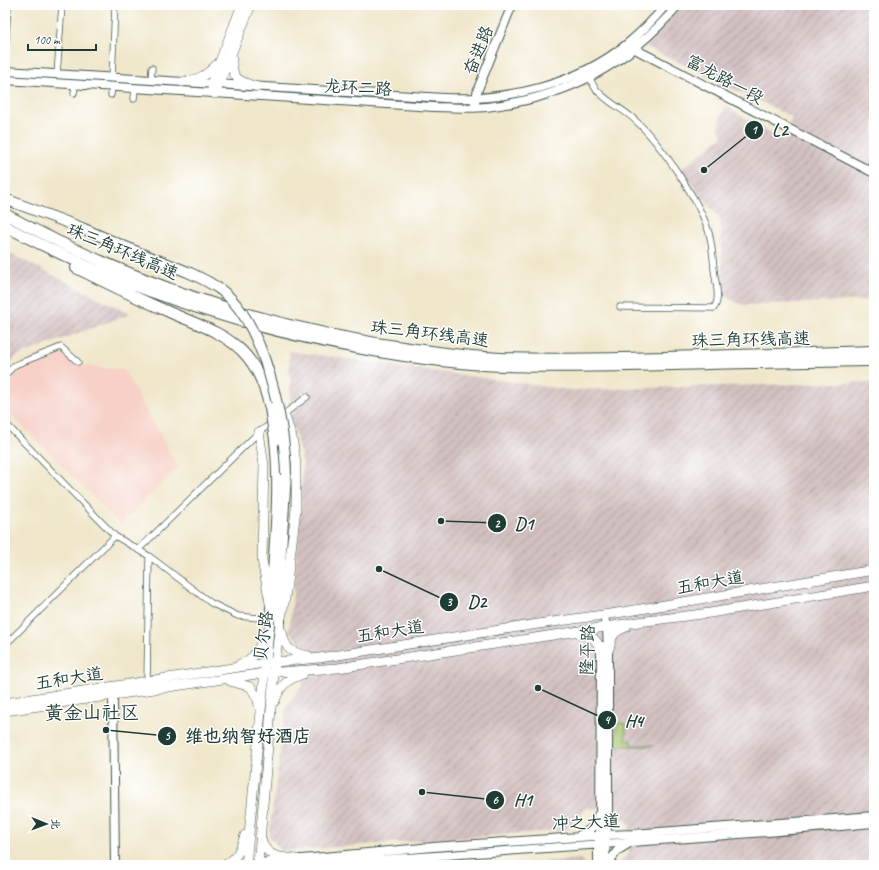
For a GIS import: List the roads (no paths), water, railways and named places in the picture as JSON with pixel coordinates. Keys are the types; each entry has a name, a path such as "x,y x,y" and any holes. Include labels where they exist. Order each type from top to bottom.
{"highway":[{"path":"5,199 82,228 135,252 188,272 222,291 244,315 252,329 266,367 278,407 286,454 279,580 280,622"},
{"name":"珠三角环线高速","path":"5,214 40,233 96,258 180,292 268,320 344,338 387,345 500,358 634,358 874,352"},
{"name":"珠三角环线高速","path":"5,226 49,249 90,267 138,287 196,308 300,337 393,354 472,364 565,368 874,361"},
{"path":"5,230 74,267 219,334 243,352 254,366 261,379 270,408 277,457 277,504 270,614"}],"main road":[{"path":"214,94 221,58 242,5"},
{"path":"215,84 234,48 251,5"},
{"name":"奋进路","path":"475,108 475,98 512,5"},
{"name":"龙环二路","path":"5,80 75,85 112,91 135,88 434,107 475,108 535,98 590,78 635,49 678,5"},
{"name":"龙环二路","path":"5,71 436,98 475,98 512,95 549,85 583,71 611,55 627,44 664,6"},
{"name":"富龙路一段","path":"627,44 874,173"},
{"path":"234,48 232,63 234,75 243,82 258,87"},
{"path":"182,82 192,81 203,77 221,58"},
{"name":"贝尔路","path":"257,864 274,673 296,509 296,464 292,437 284,414"},
{"name":"贝尔路","path":"246,865 270,614 262,560 264,465 259,432"},
{"name":"五和大道","path":"7,701 147,682 265,663 319,658 603,615 874,570"},
{"name":"五和大道","path":"5,711 264,673 338,668 638,622 710,613 874,586"},
{"path":"227,670 245,663 258,652 270,614"},
{"name":"隆平路","path":"597,865 608,811 605,628 603,615"},
{"path":"280,622 283,638 287,647 292,652 319,658"},
{"path":"571,633 584,634 593,638 605,651 615,633 638,622"},
{"name":"隆平路","path":"604,835 601,805 605,651"},
{"path":"270,722 276,698 283,684 290,679 315,670"},
{"path":"223,679 240,682 251,687 258,700 260,718"},
{"path":"113,695 115,865"},
{"path":"569,838 582,835 594,827 601,805"},
{"path":"606,865 617,851 633,838 623,833 610,823 608,811"},
{"name":"冲之大道","path":"313,865 601,844 633,838 874,816"},
{"path":"225,865 233,860 238,854 250,820"},
{"name":"冲之大道","path":"257,864 433,847 604,835 633,838 790,831 874,823"},
{"path":"260,835 262,844 268,853 276,857 297,859"},
{"name":"隆平路","path":"601,844 606,865"},
{"path":"570,846 588,849 597,865"}],"street":[{"path":"5,55 8,5"},
{"path":"57,75 62,5"},
{"path":"112,78 115,5"},
{"path":"151,80 152,68"},
{"path":"590,78 595,88 603,96 642,126 653,139 677,174 697,205 705,222 709,232 713,258 717,292 716,305 714,308 620,307"},
{"path":"74,94 75,85"},
{"path":"134,99 135,88"},
{"path":"5,375 15,365 61,346 78,362"},
{"path":"138,550 259,432 307,397"},
{"path":"5,423 115,536 149,556 211,603 238,616 270,614"},
{"path":"5,645 115,536"},
{"path":"147,682 149,556"}],"place":[{"name":"L2","path":"704,170"},
{"name":"D1","path":"441,521"},
{"name":"D2","path":"379,569"},
{"name":"H4","path":"538,688"},
{"name":"维也纳智好酒店","path":"106,730"},
{"name":"H1","path":"422,792"}],"district":[{"name":"黄金山社区","path":"92,712"}]}
